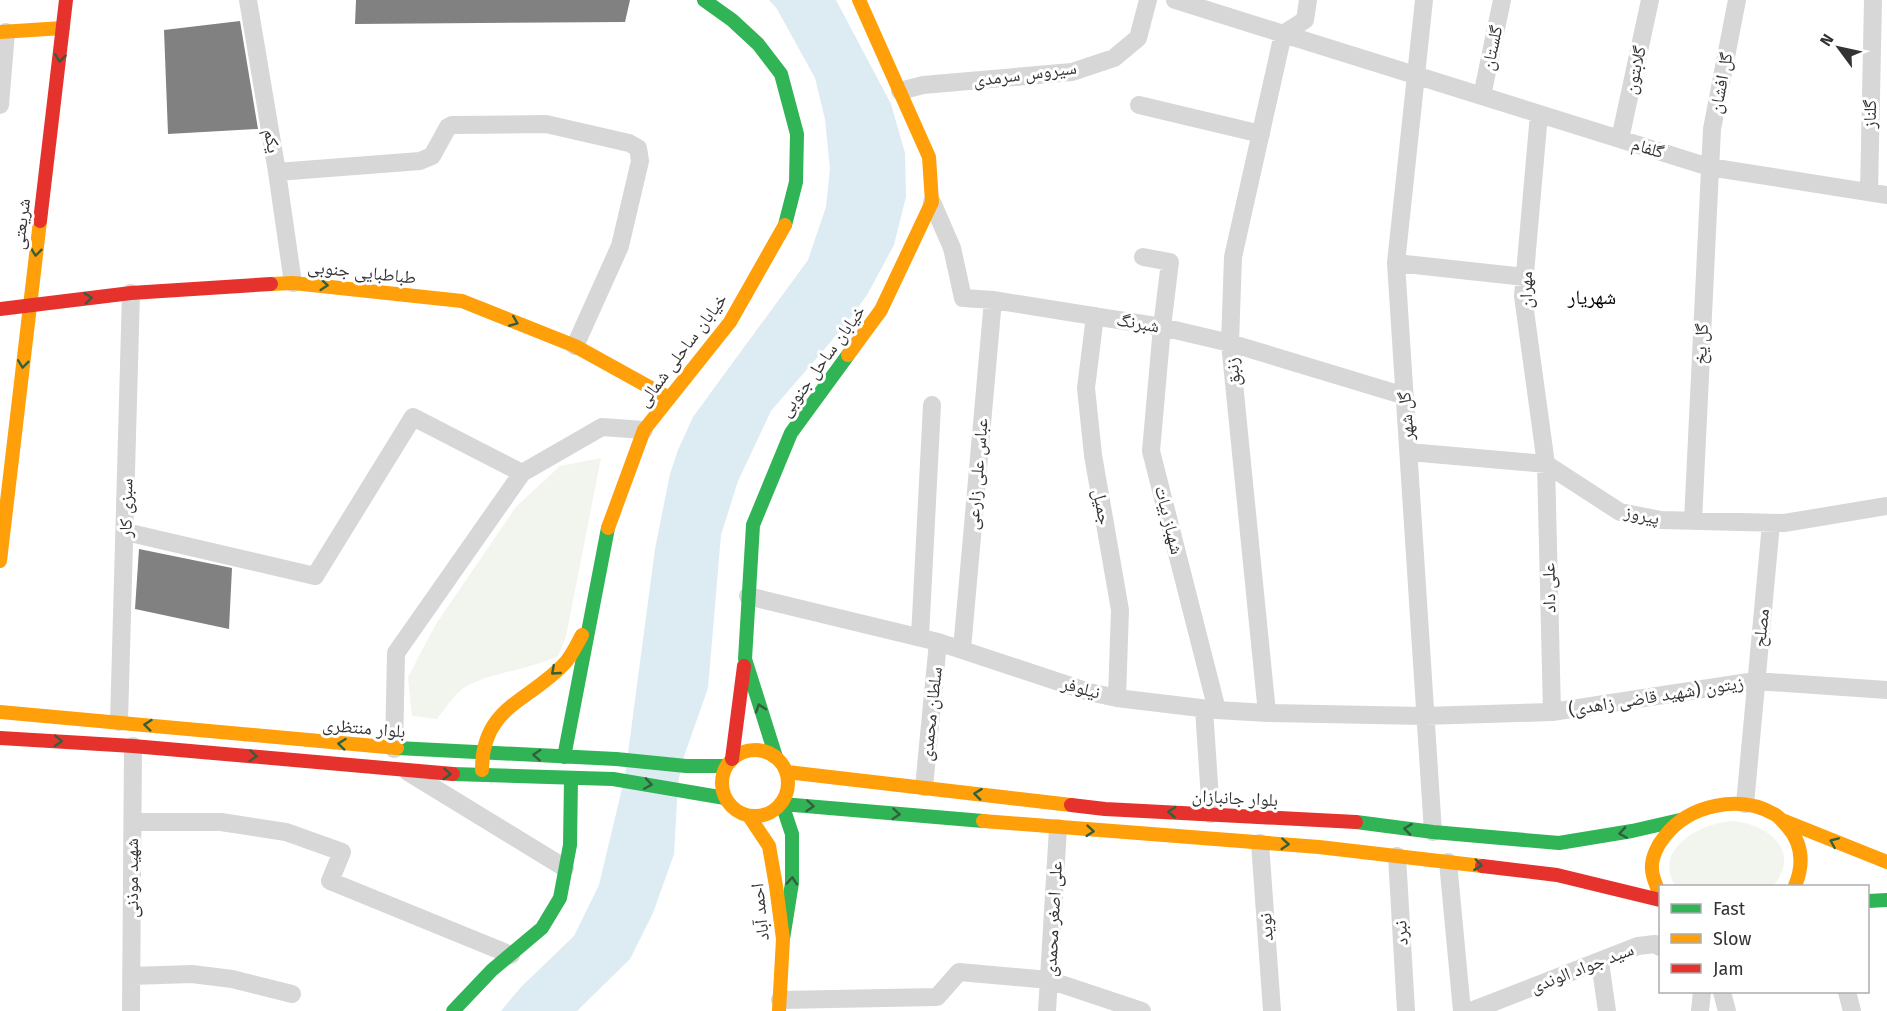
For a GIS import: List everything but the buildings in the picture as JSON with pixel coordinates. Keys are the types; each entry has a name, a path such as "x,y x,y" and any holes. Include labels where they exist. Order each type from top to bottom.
{"main road":[{"name":"شریعتی","path":"0,561 66,0"},
{"name":"خیابان ساحلی شمالی","path":"564,757 609,524 644,430 730,322 785,226 796,182 796,134 781,74 758,44 732,20 704,0"},
{"path":"859,0 928,157 932,202"},
{"path":"3,32 63,28"},
{"name":"خیابان ساحل جنوبی","path":"776,757 745,659 753,525 791,433 881,310 932,202"},
{"name":"طباطبایی جنوبی","path":"0,309 131,293 293,283 462,301 575,346 669,398"},
{"path":"482,776 482,753 488,732 497,719 566,662 588,624"},
{"path":"729,763 749,750 759,750 776,757 787,772 789,783 782,804 767,815 749,816 739,813 725,798 722,782 729,763 745,659"},
{"name":"بلوار منتظری","path":"0,712 394,748 616,759 686,766 729,763"},
{"path":"0,738 133,746 406,771 482,776 613,779 683,789 725,798"},
{"name":"بلوار جانبازان","path":"787,772 1105,809 1346,821 1433,832 1559,843 1632,831 1680,820"},
{"path":"453,1011 492,970 542,928 560,898 570,845 571,779"},
{"path":"1659,895 1653,877 1653,864 1655,851 1665,834 1691,813 1711,806 1731,803 1745,804 1764,810 1782,820 1887,862"},
{"path":"782,804 1260,843 1448,861 1557,875 1659,898"},
{"path":"782,804 792,834 792,883 783,939"},
{"name":"احمد آباد","path":"749,816 769,846 783,939 780,1006"},
{"path":"1782,820 1791,829 1801,853 1801,866 1795,885"},
{"path":"1869,901 1887,900"}],"street":[{"name":"یکم","path":"248,0 278,172 293,283"},
{"name":"سیروس سرمدی","path":"900,91 923,85 1072,72 1114,58 1138,38 1148,0"},
{"path":"1175,0 1416,75"},
{"path":"1283,34 1305,20 1308,0"},
{"name":"گل شهر","path":"1424,0 1396,263 1433,832"},
{"name":"گلستان","path":"1482,96 1502,0"},
{"name":"گلابتون","path":"1620,140 1650,0"},
{"name":"گل افشان","path":"1709,167 1712,129 1737,0"},
{"name":"گلناز","path":"1872,0 1878,194"},
{"path":"0,105 3,32"},
{"name":"زنبق","path":"1267,714 1230,343 1233,257 1283,34"},
{"name":"گلفام","path":"1416,75 1709,167 1878,194"},
{"path":"1139,105 1260,134"},
{"name":"مهران","path":"1539,114 1523,296 1546,464"},
{"path":"278,172 420,161 432,156 448,126 452,125 546,124 629,143 638,148 640,161 620,246 575,346"},
{"name":"گل یخ","path":"1693,521 1709,167"},
{"name":"شبرنگ","path":"932,202 952,248 963,298 993,300 1162,327 1230,343 1405,396"},
{"name":"شهباز بیات","path":"1143,257 1170,262 1151,451 1210,710 1211,814"},
{"path":"1396,263 1525,277"},
{"name":"سبزی کار","path":"119,722 131,293"},
{"name":"عباس علی زارعی","path":"962,649 993,300"},
{"name":"جمیل","path":"1095,316 1086,388 1093,455 1120,610 1118,698"},
{"path":"920,637 932,405"},
{"path":"126,532 315,576 412,417 522,473"},
{"path":"394,748 396,653 522,473 602,427 644,430"},
{"name":"پیروز","path":"1408,452 1546,464 1620,512 1661,520 1771,524 1887,507"},
{"name":"علی داد","path":"1546,464 1552,712"},
{"name":"مصلح","path":"1745,804 1771,524"},
{"name":"نیلوفر","path":"748,596 920,637 1060,683 1118,698 1210,710 1267,714 1424,716"},
{"name":"سلطان محمدی","path":"924,787 938,642"},
{"name":"زیتون (شهید قاضی زاهدی)","path":"1424,716 1552,712 1755,681 1887,690"},
{"name":"شهید موذنی","path":"131,1011 133,746"},
{"path":"406,771 565,868"},
{"path":"133,822 221,822 286,832 320,844 342,852 330,880 511,956"},
{"name":"علی اصغر محمدی","path":"1047,1011 1058,828"},
{"name":"نوید","path":"1260,843 1272,1011"},
{"name":"نبرد","path":"1396,856 1406,1011"},
{"path":"1448,861 1462,1011"},
{"name":"سید جواد الوندی","path":"1471,1011 1638,946 1655,944 1659,946"},
{"path":"1600,962 1607,1011"},
{"path":"780,1006 937,997 959,972 1049,980 1142,1011"},
{"path":"131,976 192,974 232,979 292,993"},
{"path":"1700,1011 1702,993"},
{"path":"1722,993 1727,1011"},
{"path":"1847,993 1852,1011"}],"shaded area":[{"path":"769,0 836,0 891,104 905,153 906,197 894,245 867,295 846,324 771,411 738,481 721,535 708,688 682,762 678,784 674,854 653,913 630,959 577,1011 501,1011 521,987 574,936 599,885 625,776 655,549 670,474 678,450 693,417 808,260 826,207 830,169 825,119 815,78 777,9"},
{"path":"601,458 566,636 558,656 465,687 437,719 412,716 408,677 436,624 516,507 560,466"},
{"path":"1731,821 1757,827 1777,841 1784,861 1781,873 1774,885 1675,885 1670,872 1670,860 1675,850 1683,840 1694,833"}],"traffic: fast":[{"path":"704,0 732,20 758,44 781,74 797,134 796,182 785,225"},
{"path":"776,757 745,659 753,525 791,433 848,355"},
{"path":"564,757 608,528"},
{"path":"397,748 616,759 686,766 726,766"},
{"path":"453,774 613,779 725,798"},
{"path":"453,1011 492,970 542,928 560,898 570,845 571,779"},
{"path":"783,939 792,883 792,834 782,804 983,821"},
{"path":"1356,822 1433,832 1559,843 1632,831 1680,820"},
{"path":"1869,901 1887,900"}],"traffic: slow":[{"path":"848,355 881,310 932,202 929,157 859,0"},
{"path":"0,32 63,28"},
{"path":"0,561 40,221"},
{"path":"608,528 644,430 730,322 785,225"},
{"path":"271,284 293,283 462,301 575,346 669,398"},
{"path":"482,770 484,749 490,732 499,718 565,663 582,635"},
{"path":"0,712 397,748"},
{"path":"748,750 762,750 774,755 783,764 788,783 786,796 779,807 762,816 748,816 736,811 727,802 722,790 722,776 727,764 736,755 748,750"},
{"path":"787,772 1071,805"},
{"path":"1659,893 1652,865 1655,851 1662,839 1675,825 1687,817 1701,810 1730,804 1760,808 1776,815 1787,826 1796,840 1800,854 1800,870 1795,885"},
{"path":"749,816 769,846 776,886 783,939 779,1011"},
{"path":"1782,820 1887,862"},
{"path":"983,821 1319,847 1482,866"}],"traffic: jam":[{"path":"40,221 66,0"},
{"path":"0,309 131,293 271,284"},
{"path":"732,759 744,666"},
{"path":"0,738 133,746 453,774"},
{"path":"1071,805 1105,809 1356,822"},
{"path":"1482,866 1557,875 1659,900"}],"district":[{"name":"شهریار","path":"1592,297"}]}
